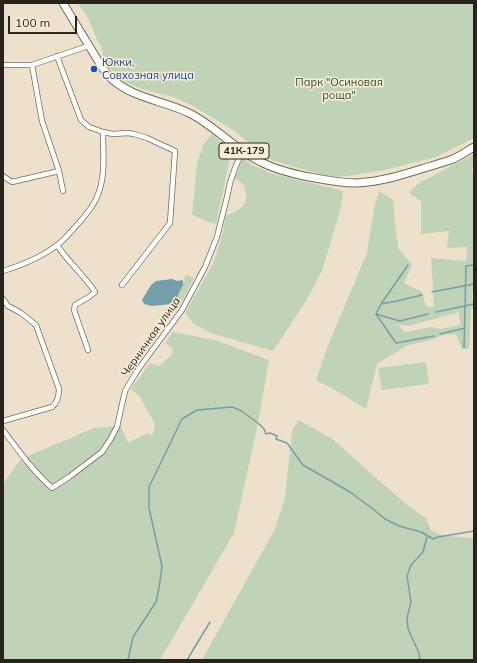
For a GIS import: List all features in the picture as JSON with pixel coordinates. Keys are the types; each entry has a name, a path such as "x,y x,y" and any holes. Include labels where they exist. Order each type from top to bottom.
{"main road":[{"name":"41К-179","path":"63,3 88,46 106,73 119,84 135,94 174,106 190,113 260,162 283,171 341,182 381,181 454,158 474,147"}],"street":[{"path":"3,65 32,65 88,46"},
{"path":"57,56 81,120 89,127 113,134 134,134 147,138 175,151 170,223 122,285"},
{"path":"32,65 42,121 59,171 63,190"},
{"path":"3,271 44,254 62,241 84,216 97,197 104,169 103,132"},
{"name":"Черничная улица","path":"3,430 30,466 52,488 70,477 102,452 117,426 125,391 137,371 182,310 205,267 217,237 230,183 243,150"},
{"path":"3,176 12,182 59,171"},
{"path":"57,245 95,292 75,305 74,310 88,350"},
{"path":"3,299 8,306 36,325 59,389 57,401 52,407 3,421"}],"green space":[{"name":"Парк \"Осиновая роща\"","path":"78,3 474,3 474,138 436,157 384,170 348,176 329,177 272,160 233,130 193,106 174,97 141,89 126,82 105,64 101,46 89,20"},
{"path":"212,134 227,147 231,153 216,224 192,215 197,164 203,145"},
{"path":"474,154 474,167 472,168 474,182 474,287 472,299 474,299 474,309 471,309 469,349 462,349 456,334 442,335 434,339 406,346 377,364 366,409 316,380 329,343 367,253 375,204 379,191 393,200 398,248 412,265 404,283 422,292 426,306 434,307 431,258 466,261 467,247 447,248 449,231 421,234 421,201 409,193 419,183","holes":["459,312 460,325 441,329 432,327 405,332 397,324 409,326"]},
{"path":"243,158 250,164 270,173 343,191 341,207 322,271 306,301 273,351 211,333 194,324 185,313 214,261 222,236 226,215 235,212 243,206 247,196 243,184 235,178"},
{"path":"186,275 194,278 179,307 176,309 174,308 174,304"},
{"path":"173,332 215,340 269,360 258,423 234,533 160,660 3,660 3,484 21,459 94,428 121,426 128,443 148,433 150,435 153,434 155,424 140,397 131,389 150,363 159,366 173,352 170,346 165,343"},
{"path":"426,362 429,384 382,390 378,368"},
{"path":"298,420 331,438 407,505 426,518 431,531 445,536 474,538 474,660 202,660 275,529 285,498 292,432"}],"water":[{"path":"172,279 183,281 183,285 174,303 152,306 144,304 142,300 151,285 156,281"}],"waterway":[{"path":"408,265 381,304 376,314 396,343 434,336"},
{"path":"464,348 466,266 474,265"},
{"path":"432,292 474,284"},
{"path":"381,304 422,295"},
{"path":"436,312 474,304"},
{"path":"376,314 400,321 428,314"},
{"path":"440,334 465,328"},
{"path":"128,660 133,637 156,602 162,566 149,508 149,487 182,419 197,410 232,407 240,410 258,423 264,429 266,434 270,433 277,436 276,439 287,443 303,465 350,492 385,519 399,526 421,532 433,539 474,531"},
{"path":"420,660 419,653 408,629 407,618 411,602 407,576 411,565 423,552 427,537"},
{"path":"187,660 210,622"}],"place":[{"name":"Юкки, Совхозная улица","path":"94,69"}]}
